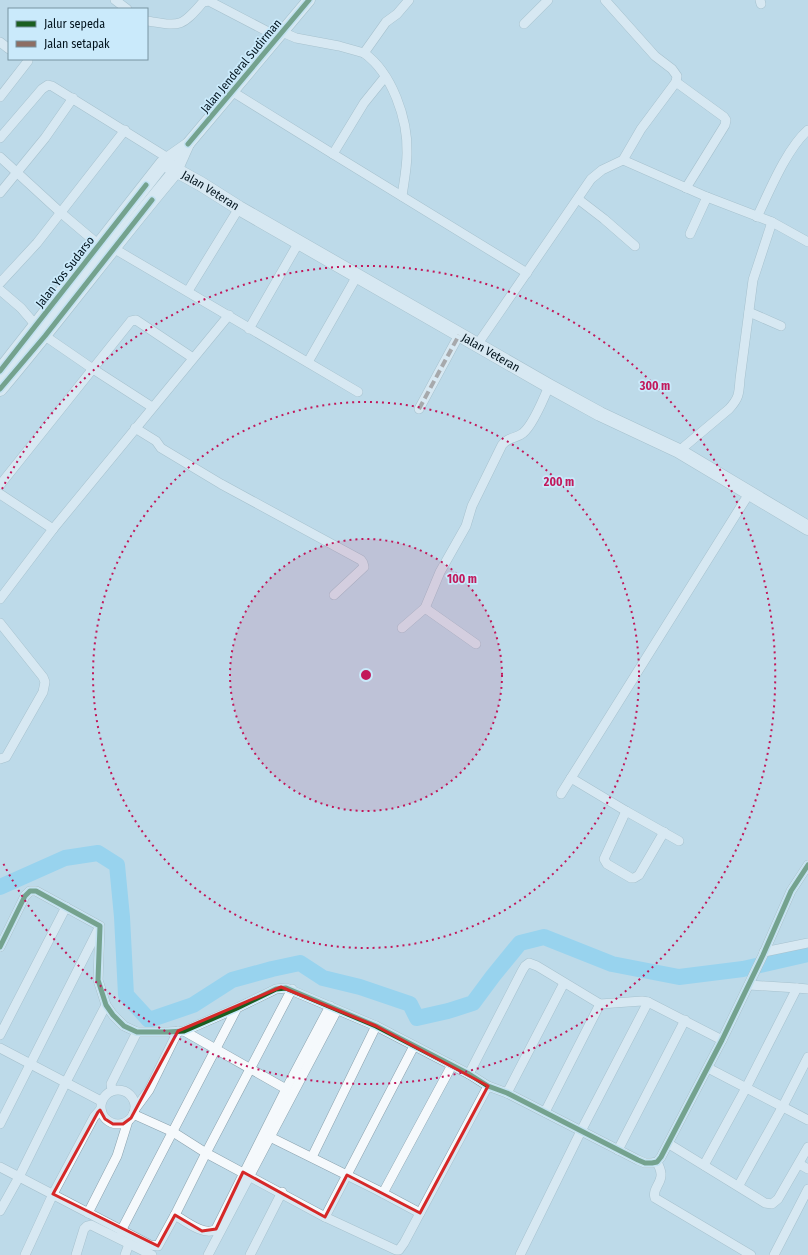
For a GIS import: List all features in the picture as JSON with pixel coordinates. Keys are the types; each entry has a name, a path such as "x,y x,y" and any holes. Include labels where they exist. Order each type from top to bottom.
{"highway":[{"name":"Jalan Veteran","path":"165,161 176,171 201,184 239,208 459,335 600,414 680,451 808,528"},
{"name":"Jalan Yos Sudarso","path":"0,389 99,245 165,161"},
{"name":"Jalan Yos Sudarso","path":"0,371 41,331 113,248 176,171"}],"main road":[{"name":"Jalan Jenderal Sudirman","path":"188,144 309,0"},
{"path":"165,161 188,144"},
{"path":"176,171 188,144"}],"street":[{"path":"115,0 126,8"},
{"path":"364,53 386,22 397,14 409,0"},
{"path":"524,24 548,0"},
{"path":"477,345 591,179 602,170 623,160 641,129 676,82 677,76 672,69 654,56 604,0"},
{"path":"148,21 179,24 188,19 203,2 209,1 280,35 339,46 364,53 374,61 385,77 403,115 408,153 402,196"},
{"path":"0,42 8,48"},
{"path":"0,97 28,60"},
{"path":"333,154 364,104 385,77"},
{"path":"676,82 724,116 726,120 725,125 686,188"},
{"path":"0,138 45,86 52,86 125,130 165,161"},
{"path":"233,92 527,273"},
{"path":"0,193 59,119 73,98"},
{"path":"0,284 37,243 125,130"},
{"path":"757,217 782,167 802,135 808,130"},
{"path":"0,157 60,212 99,245"},
{"path":"623,160 707,197 772,222 808,242"},
{"path":"690,234 707,197"},
{"path":"578,199 635,246"},
{"path":"188,291 239,208"},
{"path":"680,451 736,402 739,394 753,280 772,222"},
{"path":"249,329 299,242"},
{"path":"113,248 358,392"},
{"path":"308,362 357,276"},
{"path":"0,290 21,308 41,331 93,369 152,407"},
{"path":"749,312 781,326"},
{"path":"0,599 53,529 229,315"},
{"path":"0,486 131,321 134,320 193,358"},
{"path":"419,409 459,335"},
{"path":"402,628 425,608 440,572 466,526 472,506 502,445 507,440 518,436 525,431 549,386"},
{"path":"135,428 156,441 161,448 221,484 361,560 364,567 334,595"},
{"path":"561,794 750,492"},
{"path":"0,494 53,529"},
{"path":"425,608 476,644"},
{"path":"0,623 43,677 45,682 42,692 6,757 0,759"},
{"path":"571,778 679,841"},
{"path":"626,811 604,859 607,864 631,878 639,875 664,832"},
{"path":"100,926 98,980 106,1005 113,1016 124,1026 137,1032 181,1031 237,1008 281,987 292,989 376,1026 469,1074 488,1086 507,1093 645,1163 652,1164 657,1162 669,1144 750,982 791,891 808,865"},
{"path":"0,947 25,896 30,891 36,891 100,926"},
{"path":"0,1035 66,907"},
{"path":"0,1124 100,926"},
{"path":"763,954 808,943"},
{"path":"469,1074 526,964 529,963 537,966 600,1004 648,1002 722,1040"},
{"path":"750,982 808,989"},
{"path":"507,1093 564,983"},
{"path":"704,1165 746,1088 797,988"},
{"path":"0,1167 150,1245 158,1246 176,1215 206,1153 292,989"},
{"path":"520,1255 581,1131 648,1002"},
{"path":"545,1112 600,1004"},
{"path":"0,1211 19,1177 106,1005"},
{"path":"122,1231 237,1008"},
{"path":"267,1135 286,1089 334,1008"},
{"path":"208,1255 247,1174 334,1008"},
{"path":"618,1150 685,1020"},
{"path":"312,1157 376,1026"},
{"path":"181,1031 216,1048 286,1089"},
{"path":"88,1213 117,1156 132,1115 149,1090 181,1031"},
{"path":"112,1090 111,1084 137,1032"},
{"path":"325,1217 414,1046"},
{"path":"0,1048 101,1100"},
{"path":"738,1186 783,1106 808,1056"},
{"path":"383,1193 452,1065"},
{"path":"708,1068 808,1120"},
{"path":"132,1115 173,1132 206,1153 282,1192 325,1217 398,1250 404,1243 488,1086"},
{"path":"112,1090 122,1090 133,1099 132,1115 118,1124 109,1122 102,1115 100,1110 101,1100 112,1090"},
{"path":"25,1255 53,1194 94,1117 100,1110"},
{"path":"267,1135 420,1213"},
{"path":"669,1144 765,1203 772,1204 778,1199 808,1147"},
{"path":"657,1162 661,1172 661,1177 654,1192 655,1198 751,1255"},
{"path":"799,1164 808,1169"},
{"path":"176,1215 202,1231 213,1231 216,1229 247,1174"},
{"path":"774,1255 808,1189"},
{"path":"250,1255 282,1192"},
{"path":"76,1255 84,1229 91,1225 152,1255"},
{"path":"159,1255 174,1228"},
{"path":"125,1255 129,1244"}],"highlighted area":[{"path":"281,987 376,1026 488,1086 420,1213 347,1175 325,1217 243,1172 216,1229 202,1231 175,1215 158,1246 53,1194 100,1110 105,1119 113,1124 123,1124 131,1118 178,1031"}],"waterway":[{"path":"0,887 65,858 98,853 117,865 122,917 126,995 149,1020 193,1005 232,980 300,963 323,978 360,987 410,1004 417,1018 448,1011 473,1003 520,943 544,937 612,964 679,977 743,969 808,954"}],"marked path":[{"path":"419,409 459,335"}],"cycle path":[{"path":"188,144 309,0"},
{"path":"0,371 146,185"},
{"path":"0,389 45,336 152,200"},
{"path":"0,947 25,896 30,891 36,891 100,926 98,980 106,1005 124,1026 137,1032 184,1031 276,989 286,988 376,1026 469,1074 488,1086 507,1093 638,1160 645,1163 652,1163 657,1162 661,1157 722,1040 763,955 791,891 808,865"}]}
